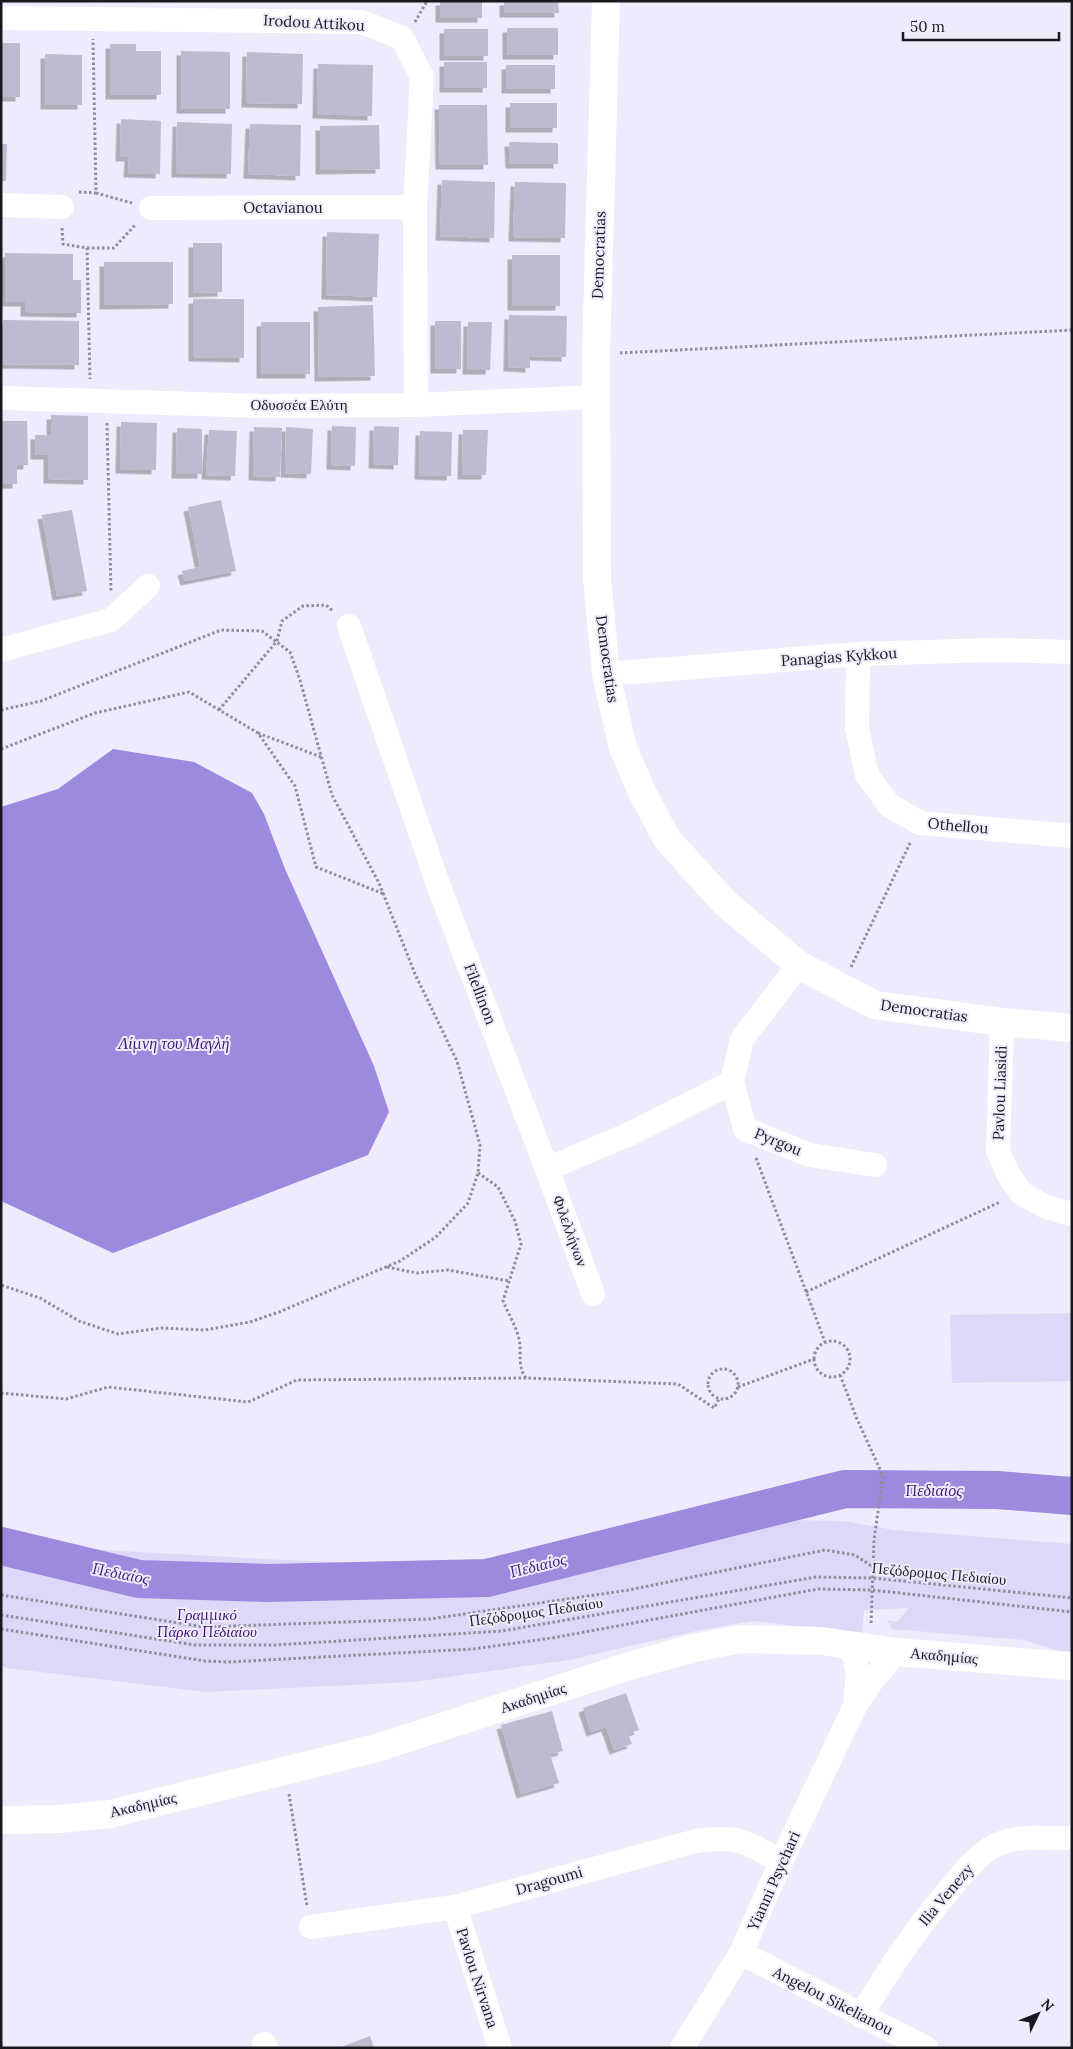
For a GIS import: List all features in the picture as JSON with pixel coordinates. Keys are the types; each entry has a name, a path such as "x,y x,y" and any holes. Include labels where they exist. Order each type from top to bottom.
{"street":[{"name":"Democratias","path":"606,1 596,354 597,578 606,674 623,748 642,792 667,839 725,903 799,965 875,1005 1002,1022 1072,1028"},
{"name":"Irodou Attikou","path":"1,18 362,22 402,38 422,77 415,207 416,405"},
{"path":"1,205 62,207"},
{"name":"Octavianou","path":"151,208 415,207"},
{"name":"Οδυσσέα Ελύτη","path":"1,398 262,406 416,405 596,397"},
{"path":"1,650 111,620 148,586"},
{"name":"Filellinon","path":"348,626 439,887 548,1169"},
{"name":"Panagias Kykkou","path":"606,674 858,654 994,650 1072,652"},
{"name":"Othellou","path":"858,654 857,728 867,775 889,805 920,823 1072,836"},
{"name":"Pyrgou","path":"799,965 742,1039 732,1082 746,1129 810,1155 875,1165"},
{"name":"Pavlou Liasidi","path":"1002,1022 998,1151 1008,1174 1021,1193 1046,1207 1072,1214"},
{"path":"548,1169 634,1132 732,1082"},
{"name":"Φιλελλήνων","path":"548,1169 592,1294"},
{"name":"Ακαδημίας","path":"1,1820 60,1819 110,1814 377,1748 626,1667 694,1648 740,1639 822,1641 872,1648 1072,1666"},
{"name":"Yianni Psychari","path":"682,2048 741,1953 781,1862 854,1708 871,1682 872,1648"},
{"name":"Yianni Psychari","path":"854,1708 858,1673 872,1648"},
{"name":"Dragoumi","path":"311,1927 455,1907 713,1838 735,1839 750,1844 781,1862"},
{"name":"Ilia Venezy","path":"862,2016 894,1962 921,1923 979,1856 1005,1841 1072,1838"},
{"name":"Pavlou Nirvana","path":"455,1907 500,2048"},
{"name":"Angelou Sikelianou","path":"741,1953 926,2048"}],"path":[{"path":"93,18 96,193"},
{"path":"63,192 96,193 151,208 114,248 87,248 63,244 63,192"},
{"path":"87,248 111,620"},
{"path":"596,354 1072,330"},
{"path":"219,710 277,641 282,621 303,606 326,605 348,626"},
{"path":"1,710 41,701 221,630 262,631 290,652 300,680 332,796 384,894 415,974 457,1061 480,1145 478,1172 468,1203 436,1237 400,1261 279,1312 250,1322 205,1330 161,1328 118,1334 79,1322 40,1298 1,1285"},
{"path":"1,749 95,713 189,692 258,733 321,757"},
{"path":"258,733 296,786 316,867 384,894"},
{"path":"841,987 920,823"},
{"path":"746,1129 825,1342"},
{"path":"478,1172 498,1187 515,1222 521,1244 503,1302 519,1339 520,1359 523,1375 526,1378"},
{"path":"806,1292 1021,1193"},
{"path":"386,1267 417,1272 448,1270 510,1281"},
{"path":"832,1340 846,1346 849,1353 849,1366 840,1375 833,1377 820,1372 814,1359 819,1346 832,1340"},
{"path":"738,1387 734,1373 724,1369 715,1372 709,1379 709,1389 720,1399 729,1398 738,1387 814,1359"},
{"path":"840,1375 882,1476 874,1540 872,1648"},
{"path":"1,1393 66,1399 108,1387 248,1402 297,1380 526,1378 678,1384 714,1408 720,1399"},
{"path":"1,1595 204,1627 430,1620 629,1590 825,1550 855,1555 873,1567"},
{"name":"Πεζόδρομος Πεδιαίου","path":"1,1615 195,1645 275,1645 502,1631 816,1576 872,1578 1072,1598"},
{"path":"1,1629 196,1659 228,1662 473,1649 552,1638 818,1588 872,1590 1072,1612"},
{"path":"285,1770 311,1927"}],"green space":[{"path":"1072,1313 1072,1381 952,1383 950,1315"},
{"name":"Γραμμικό Πάρκο Πεδιαίου","path":"789,1520 843,1521 894,1530 1072,1544 1072,1653 1062,1652 1024,1640 892,1629 887,1620 897,1622 909,1608 864,1610 862,1633 752,1621 696,1631 569,1660 413,1682 206,1692 7,1668 1,1665 1,1542 67,1548 263,1559 533,1570 713,1538"}],"water":[{"name":"Λίμνη του Μαγλή","path":"113,749 194,762 252,793 264,814 285,869 374,1066 389,1112 368,1155 113,1253 1,1201 1,807 58,789"}],"building":[{"path":"440,1 482,1 482,18 440,18"},
{"path":"504,1 558,1 559,13 504,13"},
{"path":"507,28 558,28 558,55 507,55"},
{"path":"444,29 488,29 488,56 444,56"},
{"path":"1,43 20,43 20,97 1,97"},
{"path":"110,44 136,44 136,51 161,51 161,95 110,95"},
{"path":"181,51 230,52 230,109 181,109"},
{"path":"247,52 303,54 302,104 246,103"},
{"path":"45,54 82,55 82,105 45,105"},
{"path":"444,62 487,62 487,88 444,88"},
{"path":"318,64 373,65 372,116 317,114"},
{"path":"506,65 555,65 555,89 506,89"},
{"path":"510,103 557,103 557,128 510,128"},
{"path":"439,105 487,105 488,165 440,165"},
{"path":"121,119 161,121 160,174 128,173 129,157 120,157"},
{"path":"177,122 232,124 231,174 176,173"},
{"path":"250,124 301,125 300,176 248,174"},
{"path":"379,125 380,169 320,170 320,126"},
{"path":"509,142 558,143 558,164 510,164"},
{"path":"1,144 7,144 6,181 1,181"},
{"path":"442,180 495,182 494,238 440,236"},
{"path":"515,182 566,183 565,238 513,237"},
{"path":"327,232 379,234 377,297 326,295"},
{"path":"193,243 222,243 222,292 193,293"},
{"path":"5,253 73,254 73,280 81,280 81,313 25,312 25,302 5,302"},
{"path":"512,255 560,255 560,306 512,306"},
{"path":"104,262 173,262 173,304 104,305"},
{"path":"193,299 244,299 244,358 193,357"},
{"path":"373,305 375,376 319,377 318,307"},
{"path":"509,315 567,316 566,357 530,356 530,368 508,367"},
{"path":"3,320 79,321 79,365 2,364"},
{"path":"435,321 461,321 461,369 435,369"},
{"path":"261,322 310,322 310,374 261,374"},
{"path":"468,322 492,322 490,370 467,370"},
{"path":"51,415 88,416 88,480 48,479 48,455 35,455 35,435 51,435"},
{"path":"1,421 27,421 28,465 17,465 17,484 1,484"},
{"path":"121,422 157,423 156,470 120,469"},
{"path":"332,426 356,427 355,466 331,465"},
{"path":"374,426 399,427 398,465 373,464"},
{"path":"254,427 282,428 280,477 253,476"},
{"path":"286,427 313,429 311,474 285,473"},
{"path":"177,428 202,429 202,474 176,474"},
{"path":"209,430 237,431 235,476 206,475"},
{"path":"463,430 488,430 486,475 462,475"},
{"path":"420,431 452,432 451,476 419,475"},
{"path":"221,500 236,571 185,581 182,571 200,567 188,507"},
{"path":"72,510 87,591 57,596 42,515"},
{"path":"626,1693 639,1730 628,1734 632,1744 614,1750 606,1727 591,1732 583,1708"},
{"path":"552,1711 563,1751 550,1754 559,1783 521,1794 501,1725"},
{"path":"370,2036 374,2048 339,2048"}],"waterway":[{"name":"Πεδιαίος","path":"1,1546 139,1579 268,1583 487,1578 845,1489 997,1490 1072,1496"}]}
